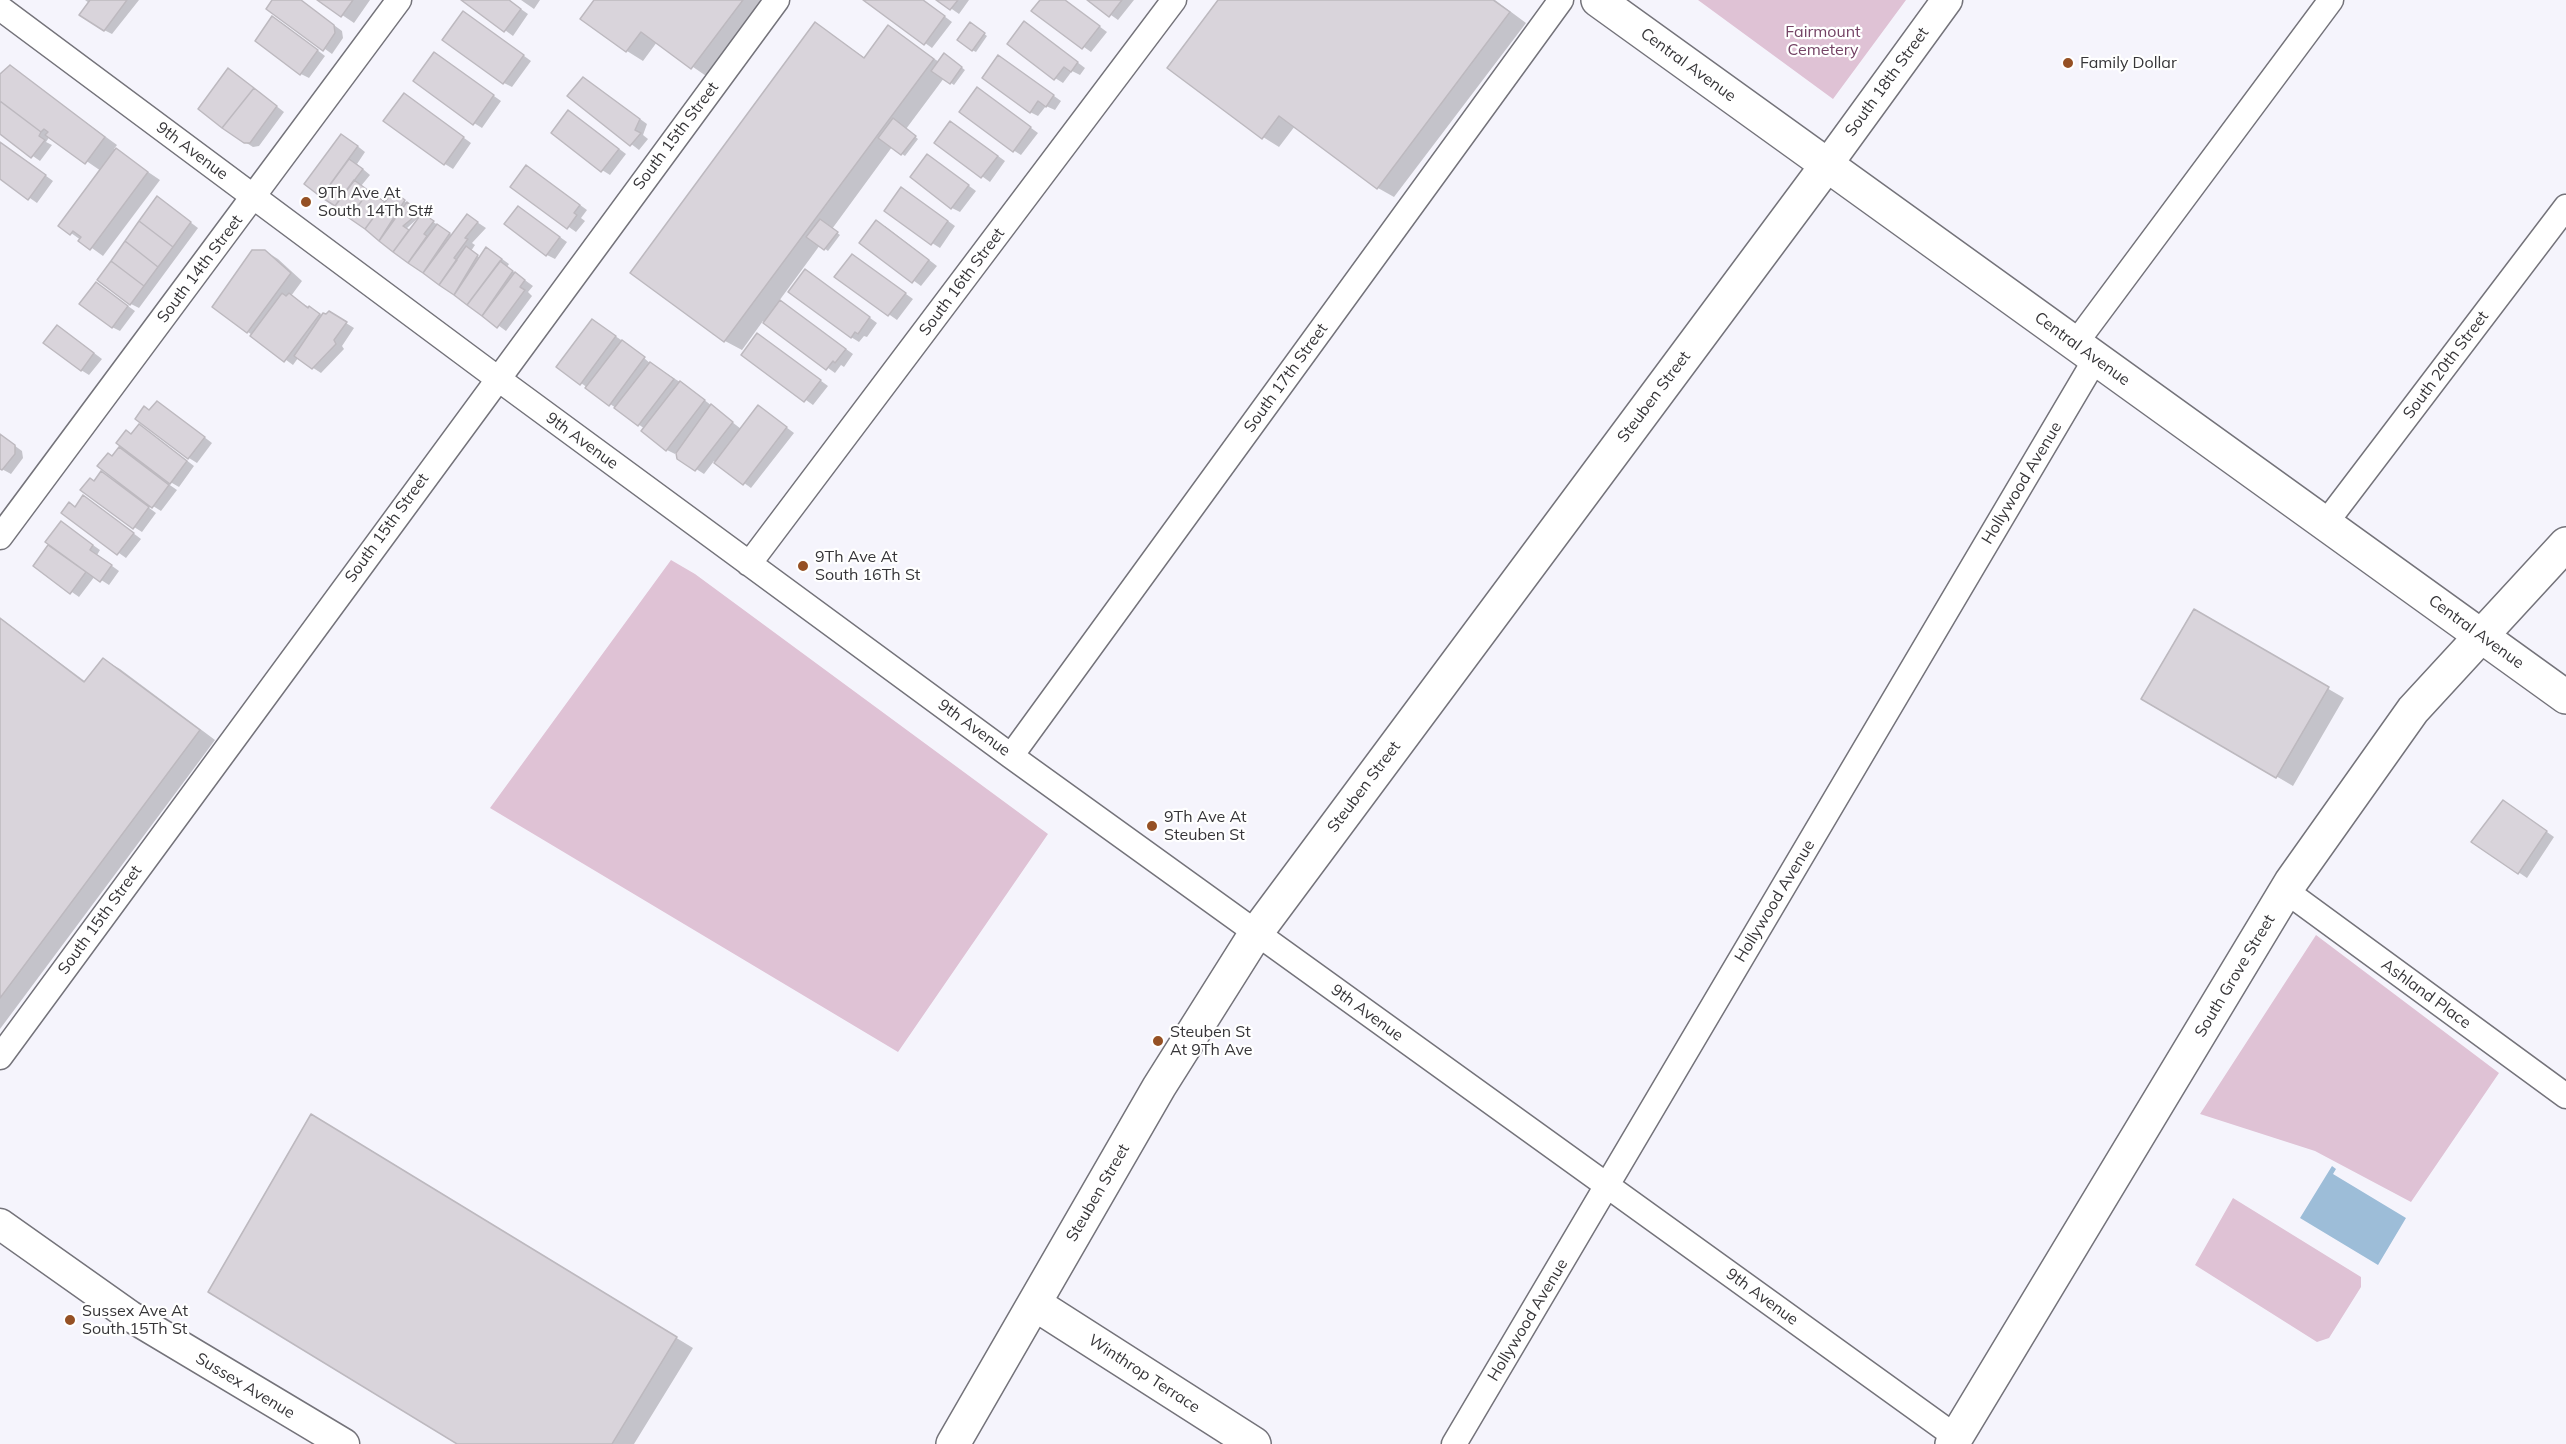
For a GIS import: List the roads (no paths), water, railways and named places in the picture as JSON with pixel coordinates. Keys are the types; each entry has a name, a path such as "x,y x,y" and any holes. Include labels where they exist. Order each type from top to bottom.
{"main road":[{"name":"Central Avenue","path":"1598,0 2566,697"},
{"name":"Steuben Street","path":"953,1444 1159,1087 1256,933 1827,165"},
{"name":"South Grove Street","path":"1954,1441 2286,891 2413,710 2566,544"},
{"name":"Winthrop Terrace","path":"1035,1305 1254,1444"}],"street":[{"name":"South 14th Street","path":"0,537 399,0"},
{"name":"South 15th Street","path":"0,1057 777,0"},
{"name":"South 16th Street","path":"749,564 1174,0"},
{"name":"South 17th Street","path":"1011,756 1561,0"},
{"name":"South 18th Street","path":"1827,165 1947,0"},
{"name":"Hollywood Avenue","path":"1454,1444 1607,1186 2085,351 2331,0"},
{"name":"9th Avenue","path":"4,9 253,197 749,564 1607,1186 1954,1441"},
{"name":"South 20th Street","path":"2325,524 2566,207"},
{"name":"Ashland Place","path":"2286,891 2566,1096"},
{"name":"Sussex Avenue","path":"0,1224 130,1316 344,1444"}],"water":[{"path":"2332,1166 2336,1169 2333,1174 2406,1218 2378,1265 2300,1218"}],"place":[{"name":"Family Dollar","path":"2068,63"},
{"name":"9Th Ave At South 14Th St#","path":"306,202"},
{"name":"9Th Ave At South 16Th St","path":"803,566"},
{"name":"9Th Ave At Steuben St","path":"1152,826"},
{"name":"Steuben St At 9Th Ave","path":"1158,1041"},
{"name":"Sussex Ave At South 15Th St","path":"70,1320"}],"park label":[{"name":"Fairmount Cemetery","path":"1823,41"}]}
